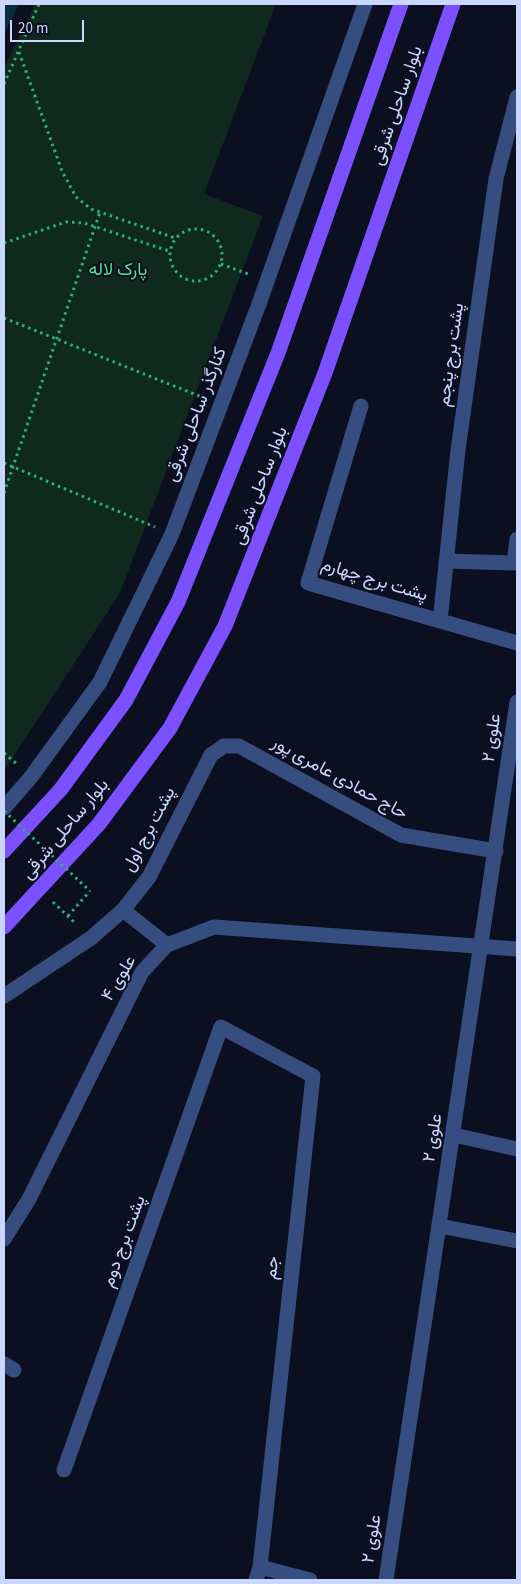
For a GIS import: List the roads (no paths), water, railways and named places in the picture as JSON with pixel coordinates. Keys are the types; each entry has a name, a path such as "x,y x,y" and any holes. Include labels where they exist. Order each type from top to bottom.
{"main road":[{"name":"بلوار ساحلی شرقی","path":"4,851 61,789 126,700 178,602 278,353 401,4"},
{"name":"بلوار ساحلی شرقی","path":"4,927 99,824 147,760 170,728 226,626 325,373 453,4"}],"street":[{"name":"کنارگذر ساحلی شرقی","path":"4,809 31,777 100,682 172,534 267,280 365,4"},
{"name":"پشت برج پنجم","path":"440,621 458,450 496,179 517,97"},
{"name":"پشت برج چهارم","path":"361,406 308,583 517,643"},
{"path":"446,561 514,563 517,539"},
{"name":"علوی ۲","path":"386,1580 517,706"},
{"name":"حاج حمادی عامری پور","path":"224,746 239,746 401,835 496,851"},
{"name":"پشت برج اول","path":"4,996 91,938 123,910 149,877 211,755 224,746"},
{"path":"123,910 167,945"},
{"name":"علوی ۴","path":"4,1239 29,1199 142,972 167,945 214,927 517,949"},
{"name":"پشت برج دوم","path":"64,1470 221,1027"},
{"name":"جم","path":"221,1027 313,1076 258,1574"},
{"path":"454,1135 517,1149"},
{"path":"440,1226 517,1241"},
{"path":"258,1574 310,1580"}],"water":[{"path":"4,4 19,4 4,34"}],"park label":[{"name":"پارک لاله","path":"118,271"}]}
